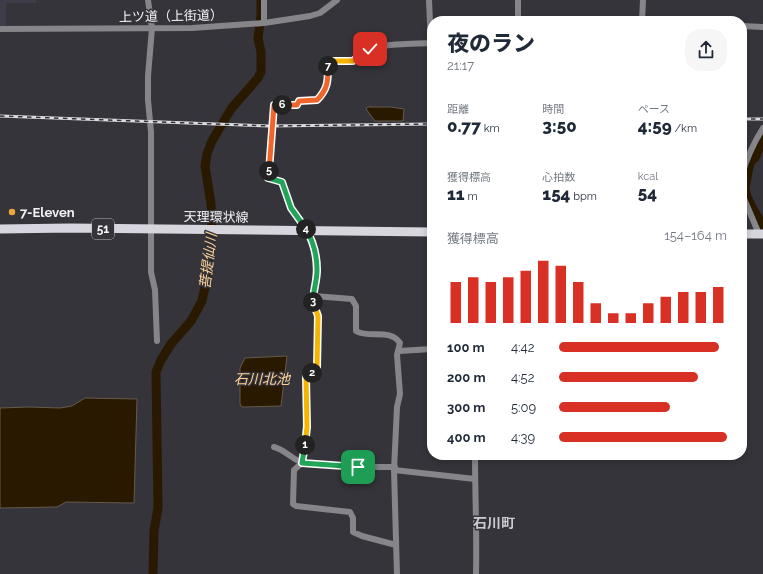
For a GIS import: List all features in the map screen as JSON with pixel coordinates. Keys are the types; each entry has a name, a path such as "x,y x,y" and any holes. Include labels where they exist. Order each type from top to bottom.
{"main road":[{"name":"天理環状線","path":"0,229 70,228 427,232"},
{"path":"747,234 761,234"}],"street":[{"path":"148,0 152,28 148,76 148,100 151,132 151,272 154,290 157,341"},
{"path":"264,0 264,23"},
{"name":"上ツ道（上街道）","path":"0,29 192,28 264,23 310,16 320,12 337,0"},
{"path":"429,0 430,16"},
{"path":"518,0 518,16"},
{"path":"642,16 644,0"},
{"path":"747,26 763,27"},
{"path":"396,545 362,536 353,532 353,518 350,512 296,506 293,504 294,470 302,463 307,427 306,377 310,373 314,373 317,368 318,316 313,301 317,271 313,248 307,231 291,208 282,182 268,178 274,105 297,105 299,101 317,100 325,92 328,78 328,61 353,61 363,52 370,49 394,45 427,43"},
{"path":"747,160 763,128"},
{"path":"747,205 761,234"},
{"path":"314,296 352,299 356,306 356,331 361,334 386,335 394,337 400,343 397,355 400,394 397,407 395,468 398,574"},
{"path":"399,351 427,349"},
{"path":"274,447 281,449 302,463 395,468 475,479"},
{"path":"475,460 477,534 476,574"}],"shaded area":[{"path":"0,0 36,0 36,3 6,3 6,27 0,27"}],"water":[{"path":"368,107 391,107 404,109 403,121 375,121 366,109"},
{"name":"石川北池","path":"287,356 281,406 242,407 240,404 240,368 245,358"},
{"path":"85,398 137,399 134,503 66,502 57,507 0,508 0,408 60,408 72,406"}],"waterway":[{"name":"菩提仙川","path":"153,574 154,531 158,508 156,372 161,360 171,344 191,321 202,301 208,273 212,224 211,204 205,166 207,154 212,141 231,109 258,78 261,72 261,52 258,38 261,0"},
{"path":"747,178 751,161 755,158 763,139"},
{"path":"747,197 763,226"}],"railway":[{"path":"0,116 269,126 427,124"},
{"path":"747,119 763,119"}],"place":[{"name":"7-Eleven","path":"12,212"}],"district":[{"name":"石川町","path":"494,523"}],"route":[{"path":"358,467 302,463 307,427 306,377 310,373 314,373 317,368 318,316 313,301 317,271 313,248 307,231 291,208 282,182 268,178 274,105 297,105 299,101 317,100 325,92 328,78 328,61 353,61 363,52 370,49"}]}
